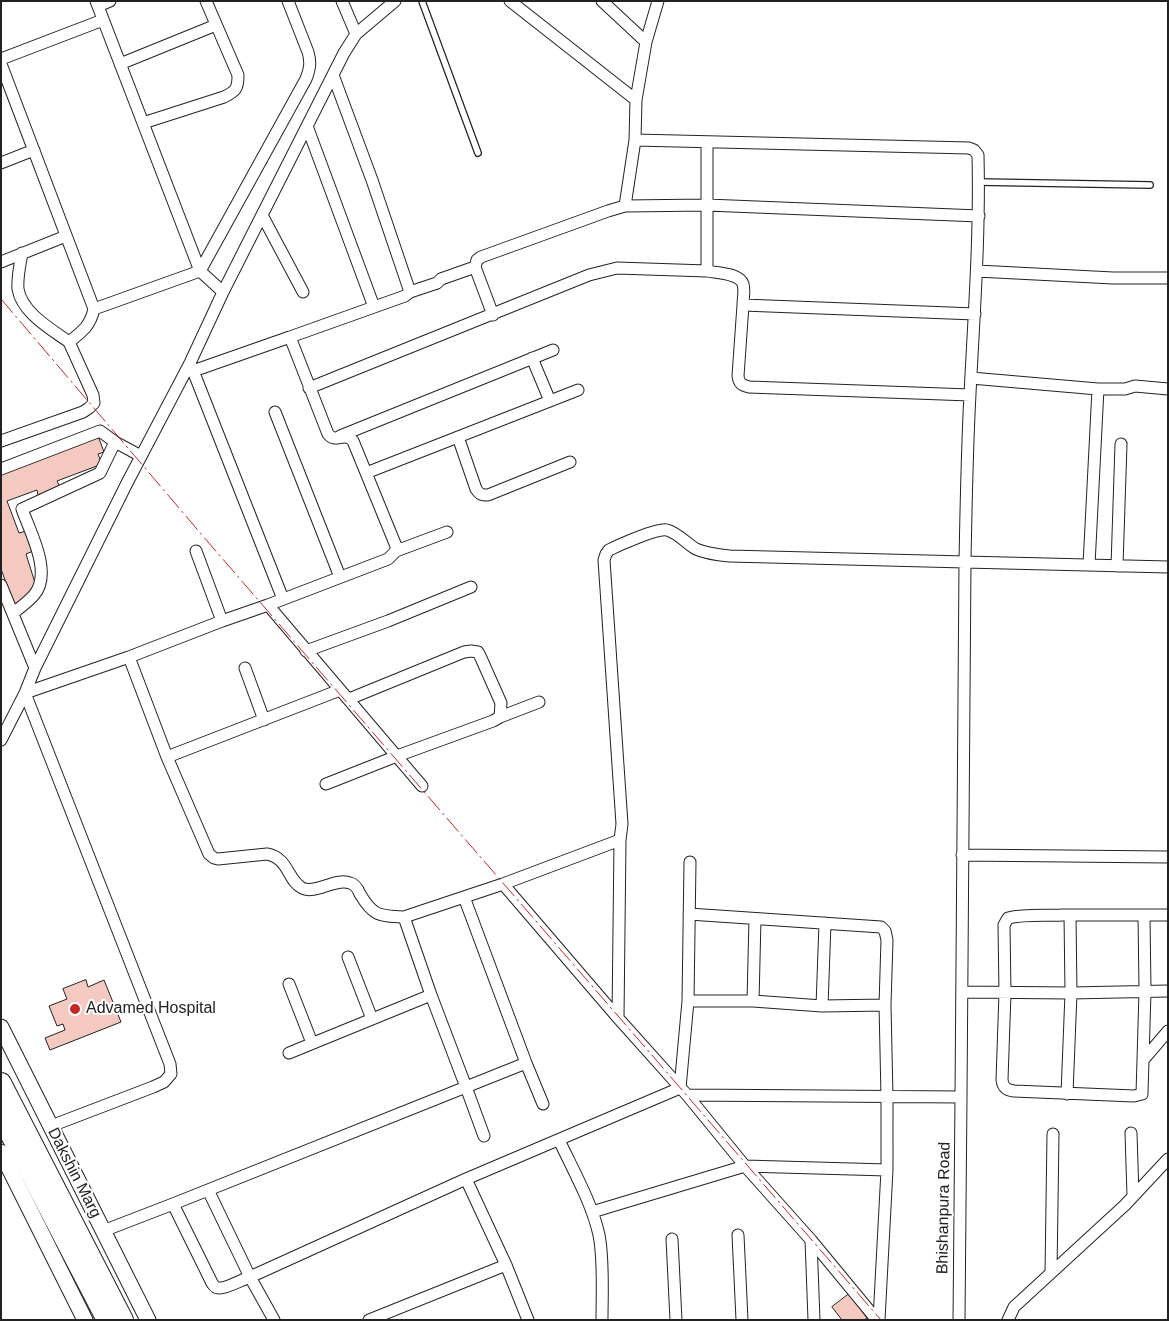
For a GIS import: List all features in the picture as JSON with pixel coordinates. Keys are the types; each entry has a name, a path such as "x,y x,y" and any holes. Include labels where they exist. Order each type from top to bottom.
{"highway":[{"path":"1,1083 124,1320"},
{"path":"1,1116 107,1320"}],"street":[{"path":"110,1 97,4 200,272 223,292"},
{"path":"143,124 224,97 233,92 238,86 238,75 206,1"},
{"path":"94,309 200,272 302,88 310,70 308,52 288,1"},
{"path":"342,1 356,34"},
{"path":"1,740 141,456 192,367 223,292 349,44 356,34 395,1"},
{"path":"510,1 636,100"},
{"path":"602,1 646,42"},
{"path":"624,206 634,140 636,100 646,42 658,1"},
{"path":"1,59 103,20"},
{"path":"120,64 216,25"},
{"path":"1,64 94,309 89,323 84,330 69,342"},
{"path":"333,75 372,180 410,292"},
{"path":"307,126 374,307"},
{"path":"634,140 707,142 707,271"},
{"name":"Bhishanpura Road","path":"707,142 969,148 978,154 979,216 964,562 959,1320"},
{"path":"1,163 34,150"},
{"path":"493,314 475,267 477,260 624,206 706,205 979,216"},
{"path":"262,215 303,292"},
{"path":"1,262 66,236"},
{"path":"1,441 83,412 94,403 93,394 69,342 35,316 23,301 18,289 22,254"},
{"path":"192,367 290,337 405,296 410,292 437,284 441,278 475,267"},
{"path":"309,388 589,275 617,268 707,271 736,276 740,279 743,285 743,305 738,376 742,385 749,387 970,394"},
{"path":"976,271 1113,278 1168,278"},
{"path":"743,305 975,314"},
{"path":"290,337 328,434 334,438 350,437 353,441 396,546 396,551"},
{"path":"334,438 553,350"},
{"path":"532,358 550,401"},
{"path":"192,367 283,599"},
{"path":"971,378 1098,389 1135,386 1168,389"},
{"path":"1089,565 1098,389"},
{"path":"366,473 578,390"},
{"path":"275,412 340,578"},
{"path":"1,469 100,431 115,442 141,456"},
{"path":"458,437 476,489 482,495 488,495 570,462"},
{"path":"13,613 36,594 42,573 41,563 22,509 100,473 115,442"},
{"path":"1117,566 1121,444"},
{"path":"618,1018 620,840 622,824 604,560 609,550 653,532 664,530 674,533 702,552 730,556 1168,567"},
{"path":"25,693 129,657 340,578 388,559 396,551 447,532"},
{"path":"196,551 222,621"},
{"path":"1,585 35,668"},
{"path":"306,651 388,621 471,587"},
{"path":"268,605 422,786"},
{"path":"349,699 471,650 478,652 501,703 500,718"},
{"path":"129,657 167,756 210,854 214,858 267,854 283,864 303,889 310,890 348,882 354,884 368,906 376,913 404,917 502,884 620,840"},
{"path":"245,668 264,720"},
{"path":"167,756 340,690"},
{"path":"25,693 170,1064 171,1074 164,1082 153,1087 51,1126"},
{"path":"326,784 539,702"},
{"path":"962,855 1168,857"},
{"path":"683,1092 688,1001 690,862"},
{"path":"502,884 811,1240 878,1320"},
{"path":"464,897 543,1104"},
{"path":"689,914 881,927 885,931 887,940 884,1005 887,1170 878,1320"},
{"path":"1067,1094 1070,915"},
{"path":"1144,915 1145,991 1142,1094 1134,1096 1007,1090 1003,1086 1002,1080 1005,993 1004,925 1008,918 1017,916 1070,915 1144,915 1168,915"},
{"path":"404,917 484,1136"},
{"path":"754,1001 755,919"},
{"path":"822,1006 825,924"},
{"path":"348,957 372,1019"},
{"path":"289,984 312,1043"},
{"path":"962,992 1070,993 1168,990"},
{"path":"289,1053 431,995"},
{"path":"688,1001 754,1001 822,1006 884,1005"},
{"name":"Dakshin Marg","path":"1,1027 148,1320"},
{"path":"1144,1059 1168,1031"},
{"path":"103,1231 526,1063"},
{"path":"173,1204 212,1283 215,1287 219,1288 250,1276 466,1179 559,1140 683,1092 961,1097"},
{"path":"1131,1133 1133,1196"},
{"path":"1052,1273 1053,1134"},
{"path":"559,1140 592,1212 600,1238 602,1320"},
{"path":"1,1152 85,1320"},
{"path":"1008,1320 1014,1307 1133,1196 1168,1159"},
{"path":"592,1212 745,1166 887,1170"},
{"path":"466,1179 506,1265 528,1320"},
{"path":"208,1190 274,1320"},
{"path":"738,1235 742,1320"},
{"path":"672,1239 676,1320"},
{"path":"811,1240 814,1320"},
{"path":"369,1320 506,1265"}],"lane":[{"path":"422,1 478,153"},
{"path":"978,182 1150,185"}],"building":[{"path":"98,436 104,452 98,454 102,464 57,481 60,487 38,495 37,490 7,501 19,533 26,531 33,551 26,554 36,586 28,599 14,605 1,569 1,472"},
{"path":"86,980 88,987 104,980 121,1022 50,1050 45,1038 65,1030 63,1024 57,1026 49,1006 67,999 63,989"},
{"path":"849,1294 867,1318 864,1320 842,1320 832,1307"}],"power":[{"path":"1,299 208,542 881,1320"}],"place":[{"name":"Advamed Hospital","path":"75,1009"}]}
